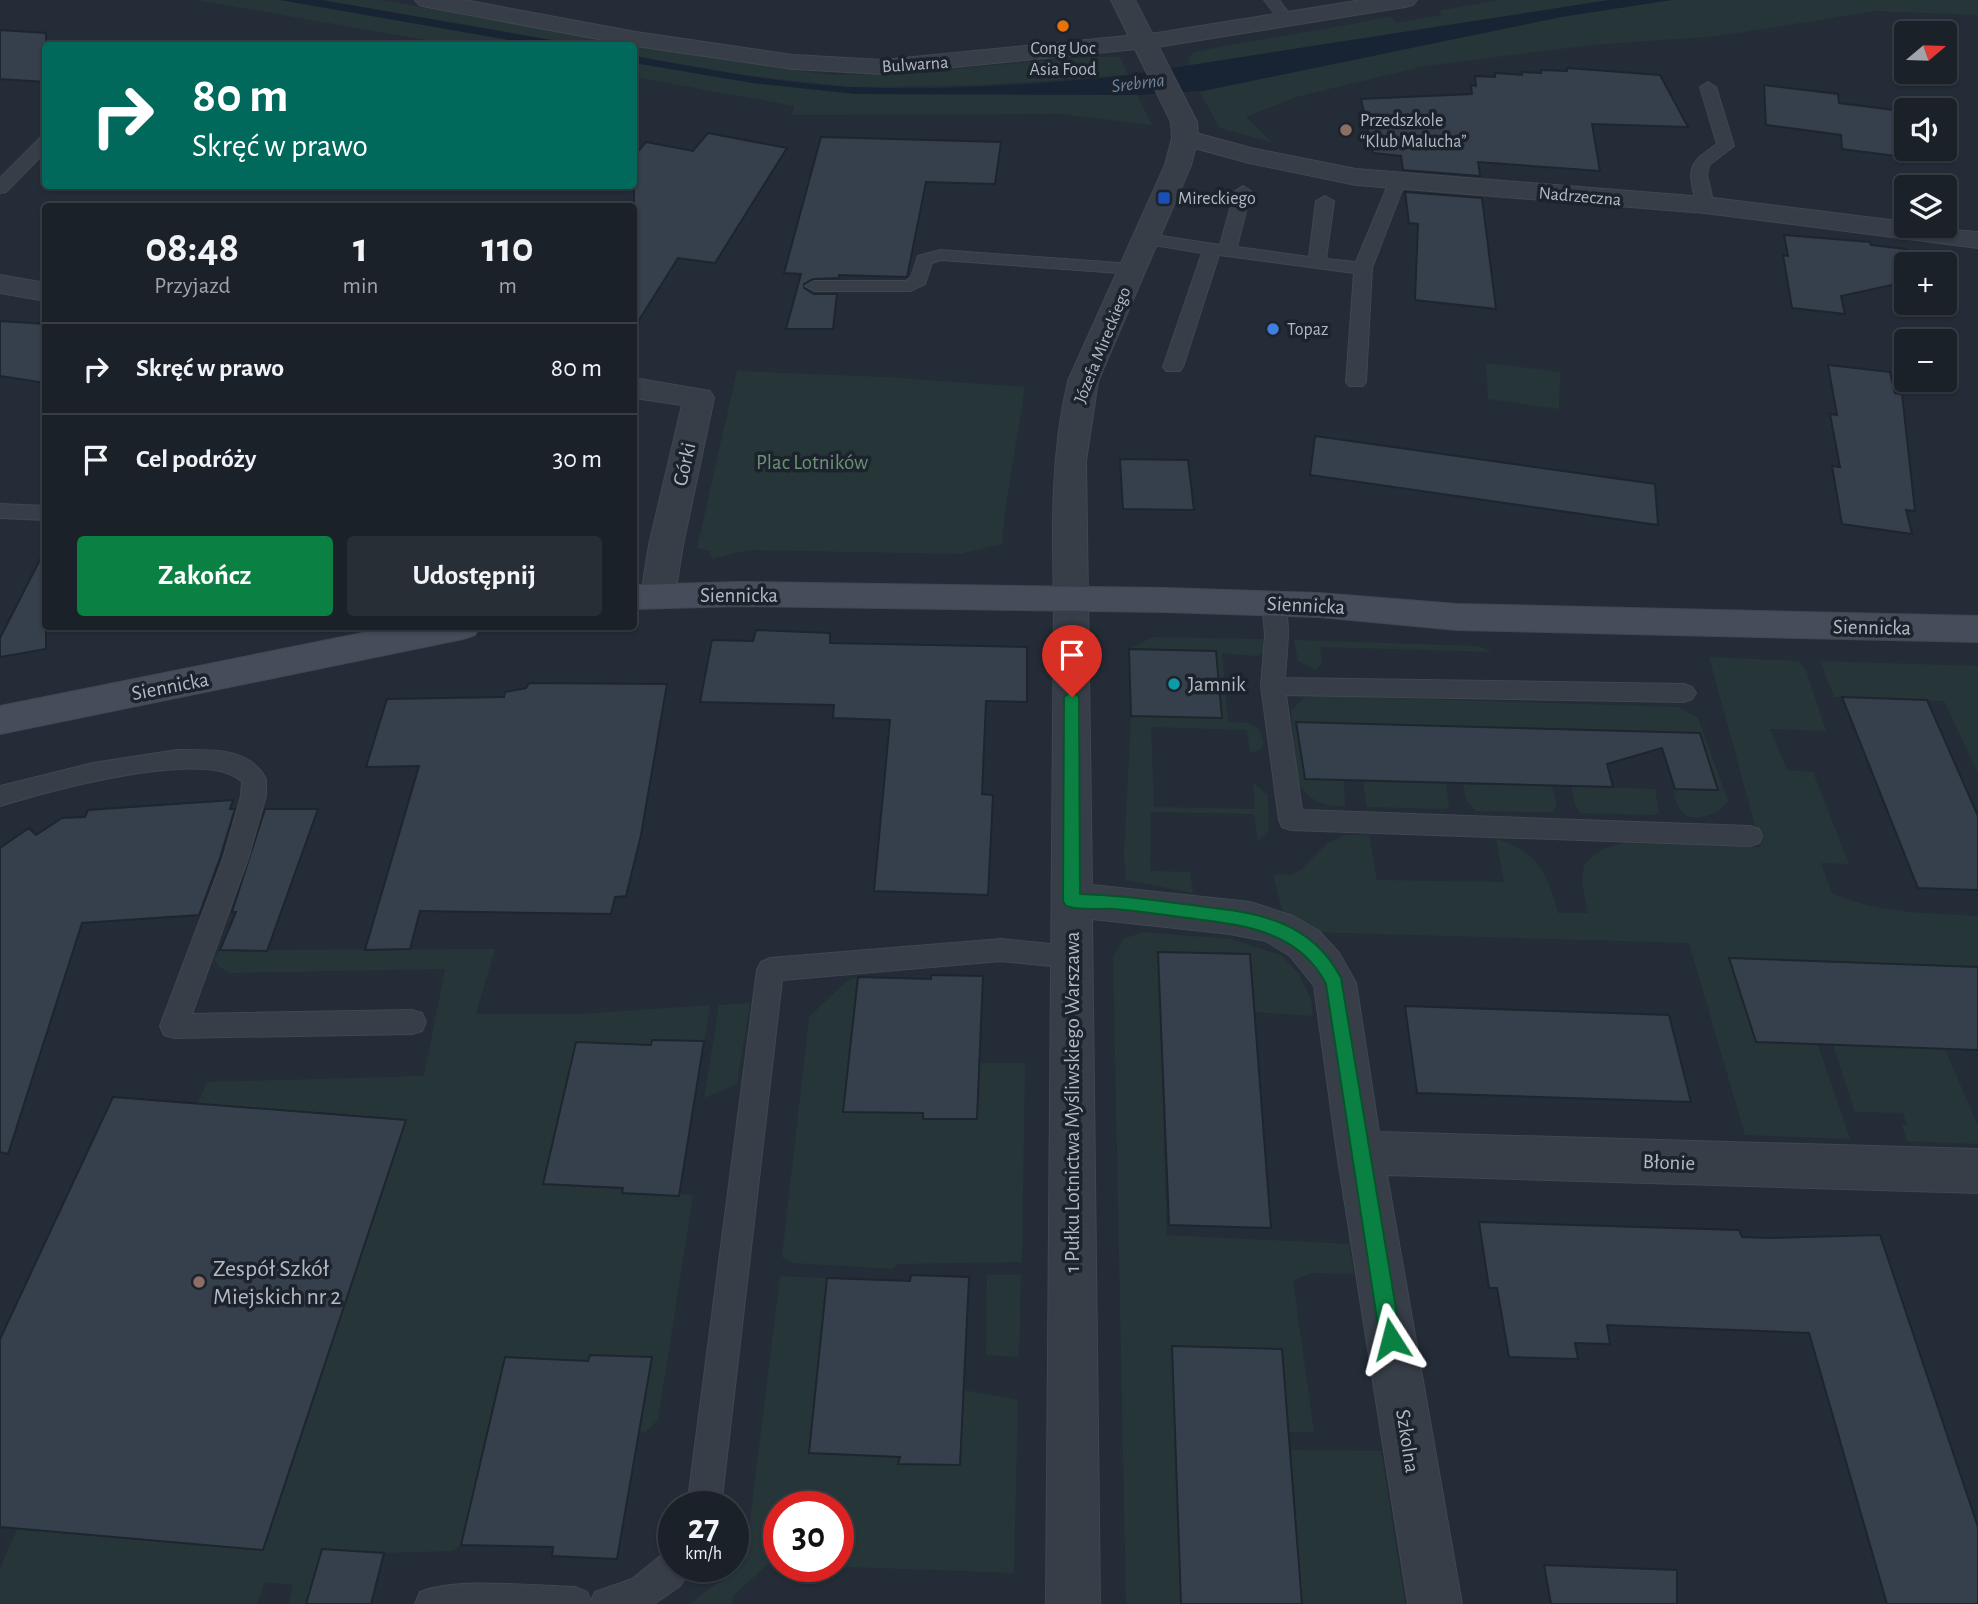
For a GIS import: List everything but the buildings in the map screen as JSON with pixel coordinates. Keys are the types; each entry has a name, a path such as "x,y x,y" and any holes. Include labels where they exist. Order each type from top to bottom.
{"main road":[{"name":"Siennicka","path":"646,596 1273,603 1457,617 1978,629"},
{"name":"Siennicka","path":"0,720 443,630"}],"street":[{"name":"Bulwarna","path":"427,0 636,39 838,66 909,66 1144,42 1405,0"},
{"path":"1123,0 1144,42"},
{"name":"Józefa Mireckiego","path":"1071,599 1070,467 1074,413 1083,381 1148,239 1178,165 1185,138 1184,122 1177,103 1144,42"},
{"name":"Nadrzeczna","path":"1185,138 1249,155 1356,177 1705,205 1978,240"},
{"path":"0,284 42,291"},
{"name":"Górki","path":"637,388 699,398 666,545 646,596"},
{"name":"1 Pułku Lotnictwa Myśliwskiego Warszawa","path":"1071,599 1073,1604"},
{"name":"Szkolna","path":"1072,901 1116,902 1249,919 1279,929 1306,945 1324,963 1335,983 1360,1153 1435,1604"},
{"name":"Błonie","path":"1360,1153 1978,1171"}],"lane":[{"path":"1271,0 1287,20"},
{"path":"1705,205 1699,175 1701,163 1726,146 1708,87"},
{"path":"0,188 42,145"},
{"path":"1356,382 1363,268 1394,190 1393,180"},
{"path":"1173,367 1243,191"},
{"path":"1317,264 1325,201"},
{"path":"1148,239 1317,264 1363,268"},
{"path":"814,286 910,286 919,280 924,260 940,255 1133,269"},
{"path":"0,510 42,513"},
{"path":"1273,603 1276,635 1273,686 1291,820 1750,836"},
{"path":"1273,686 1684,693"},
{"path":"0,796 144,763 187,758 233,761 247,769 254,778 255,788 246,827 174,1026 412,1022"},
{"path":"706,1491 770,970 1001,950 1071,957"},
{"path":"607,1604 634,1597 661,1582"},
{"path":"432,1604 463,1601 575,1604"}],"green space":[{"path":"196,0 279,0 523,42 437,42"},
{"path":"322,0 379,0 621,42 563,42"},
{"path":"1501,0 1609,0 1190,65 1188,58 1193,53 1209,49 1391,17 1397,23 1443,15 1437,11"},
{"path":"1671,0 1978,0 1978,15 1875,11 1719,36 1592,45 1425,66 1296,97 1246,117 1271,142 1220,128 1199,91 1561,17"},
{"path":"637,45 829,75 898,74 1085,57 1120,57 1128,75 983,85 849,87 744,75 637,57"},
{"path":"637,63 753,83 857,94 1137,95 1152,125 1062,114 792,115 794,106 637,78"},
{"path":"1486,363 1560,372 1559,409 1488,399"},
{"name":"Plac Lotników","path":"737,371 884,377 1025,387 1002,544 959,554 749,550 712,559 710,551 697,548"},
{"path":"1153,637 1262,639 1265,651 1256,656 1222,653 1228,722 1249,723 1258,728 1264,742 1260,750 1250,753 1247,730 1151,727 1154,807 1255,809 1253,783 1268,795 1269,830 1258,841 1254,814 1151,812 1150,871 1190,872 1193,893 1126,880 1124,855 1131,716 1222,718 1129,649"},
{"path":"1294,640 1478,646 1493,652 1320,647 1322,664 1316,670 1298,661"},
{"path":"1709,657 1798,661 1806,670 1826,731 1770,729 1787,770 1813,772 1849,864 1821,863 1832,893 1886,909 1978,916 1978,967 1730,959 1756,1042 1818,1045 1850,1139 1745,1135 1689,943 1311,932 1283,914 1273,874 1291,875 1302,869 1328,843 1345,835 1369,835 1377,880 1504,882 1496,839 1511,844 1532,857 1539,866 1550,886 1558,913 1588,913 1582,883 1584,864 1603,849 1623,843 1761,847"},
{"path":"1820,661 1978,666 1978,773 1944,701 1834,697"},
{"path":"1305,697 1678,707 1698,718 1728,801 1710,815 1696,818 1683,812 1677,804 1674,789 1718,790 1700,733 1297,722 1305,779 1344,780 1345,806 1324,804 1311,798 1298,781 1291,710"},
{"path":"1363,781 1446,783 1449,806 1445,809 1367,807"},
{"path":"1463,784 1552,786 1557,806 1552,812 1476,811 1467,801"},
{"path":"1571,786 1655,789 1659,812 1655,815 1581,813 1575,805"},
{"path":"1143,932 1230,939 1281,955 1299,974 1311,999 1313,1016 1255,1012 1249,954 1158,952 1167,1235 1349,1244 1354,1274 1313,1273 1293,1280 1314,1432 1289,1432 1282,1349 1172,1347 1181,1604 1126,1604 1113,957 1123,939"},
{"path":"495,949 476,1014 582,1014 710,1005 704,1041 652,1040 651,1045 576,1042 543,1183 693,1195 658,1420 645,1432 639,1431 652,1357 590,1355 588,1361 505,1357 461,1545 452,1551 384,1553 306,1604 289,1604 293,1585 265,1582 257,1604 0,1604 0,1569 207,1082 424,1076 445,969 231,973 219,967 214,958 221,950"},
{"path":"858,977 843,1112 923,1113 923,1119 976,1119 979,1063 1025,1063 1022,1262 898,1264 893,1269 793,1263 782,1257 809,1017 848,980"},
{"path":"750,1003 737,1084 704,1098 719,1005"},
{"path":"1833,1045 1945,1049 1978,1126 1978,1144 1907,1141 1902,1125 1907,1125 1903,1113 1855,1112"},
{"path":"987,1275 1021,1275 1019,1357 986,1355"},
{"path":"780,1276 827,1278 900,1457 899,1464 959,1465 963,1390 1018,1400 1014,1573 854,1567 854,1491 763,1491 763,1569 749,1581 749,1529"},
{"path":"1291,1450 1381,1451 1405,1604 1302,1604"},
{"path":"719,1582 748,1582 733,1596 732,1604 690,1604"}],"water":[{"path":"281,0 321,0 563,42 520,42"},
{"name":"Srebrna","path":"1609,0 1671,0 1561,17 1203,91 1137,95 857,94 753,83 637,64 637,57 768,79 850,87 951,88 1121,76"}],"place":[{"name":"Cong Uoc Asia Food","path":"1063,26"},
{"name":"Przedszkole “Klub Malucha”","path":"1346,130"},
{"name":"Mireckiego","path":"1164,198"},
{"name":"Topaz","path":"1273,329"},
{"name":"Jamnik","path":"1174,684"},
{"name":"Zespół Szkół Miejskich nr 2","path":"199,1282"}],"route":[{"path":"1072,697 1072,901 1116,902 1249,919 1279,929 1306,945 1324,963 1335,983 1391,1339"}]}
